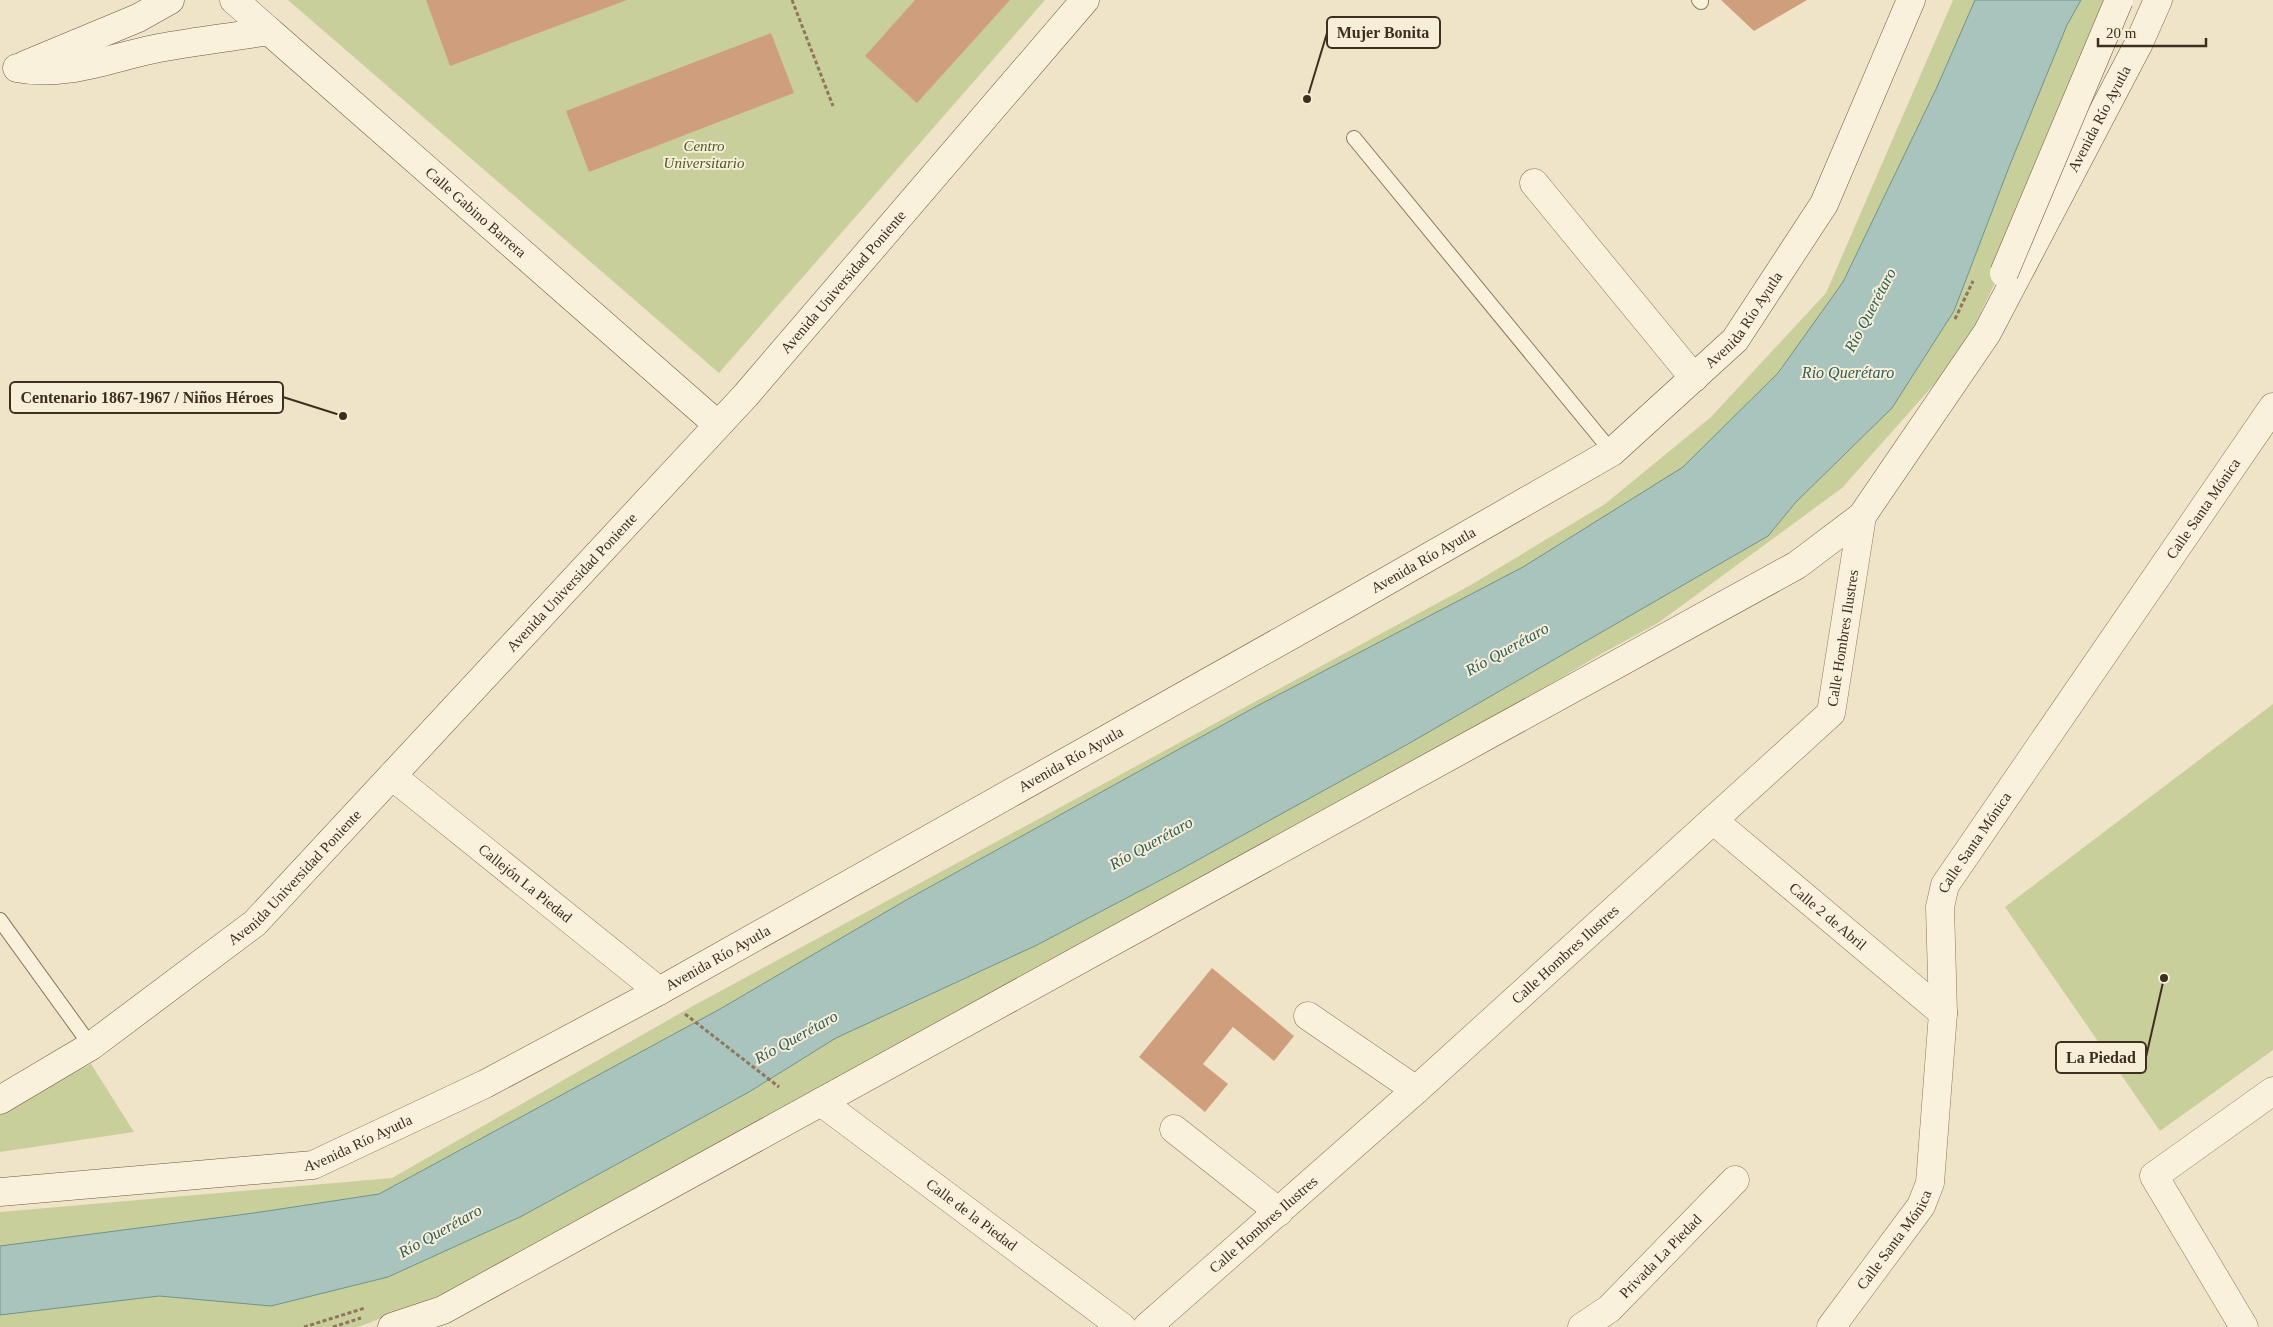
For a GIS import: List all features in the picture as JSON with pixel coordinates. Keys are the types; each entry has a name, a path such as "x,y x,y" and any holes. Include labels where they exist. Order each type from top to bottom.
{"street":[{"path":"9,71 138,18 170,0"},
{"name":"Calle Gabino Barrera","path":"234,0 718,425"},
{"name":"Avenida Universidad Poniente","path":"0,1100 91,1046 255,923 718,425 1085,0"},
{"name":"Avenida Río Ayutla","path":"0,1192 313,1165 485,1084 659,991 1343,606 1612,452 1735,340 1824,204 1911,0"},
{"path":"1987,333 2004,273 2120,0"},
{"name":"Avenida Río Ayutla","path":"380,1321 443,1310 1797,565 1862,516 1987,333 2140,43 2158,0"},
{"path":"9,71 56,71 159,48 269,31"},
{"path":"1534,183 1694,378"},
{"name":"Calle Santa Mónica","path":"1831,1327 1921,1206 1930,1183 1943,1013 1940,907 1945,885 2273,407"},
{"name":"Calle Hombres Ilustres","path":"1147,1327 1416,1090 1831,713 1862,516"},
{"name":"Callejón La Piedad","path":"392,776 659,991"},
{"name":"Calle 2 de Abril","path":"1713,820 1943,1013"},
{"path":"1308,1016 1416,1090"},
{"path":"2244,1327 2154,1176 2273,1090"},
{"name":"Calle de la Piedad","path":"821,1102 1122,1327"},
{"path":"1174,1129 1279,1212"},
{"name":"Privada La Piedad","path":"1582,1327 1609,1309 1735,1180"}],"lane":[{"path":"1354,138 1612,452"},
{"path":"0,920 91,1046"}],"path":[{"path":"792,0 833,106"},
{"path":"1954,321 1975,276"},
{"path":"686,1015 769,1080"},
{"path":"304,1327 370,1306"},
{"path":"333,1327 380,1321"}],"green space":[{"name":"Centro Universitario","path":"288,0 1045,0 719,373"},
{"name":"Rio Querétaro","path":"1953,0 2130,0 1961,354 1842,488 1658,623 1601,654 1310,827 481,1280 358,1327 0,1327 0,1212 392,1178 691,1007 1469,586 1605,504 1711,417 1826,293"},
{"path":"2273,704 2273,1050 2160,1131 2005,907"},
{"path":"91,1064 134,1132 0,1152 0,1111"}],"water":[{"name":"Rio Querétaro","path":"1975,0 2081,0 2067,25 2009,167 1954,311 1892,408 1796,502 1768,536 1408,744 1176,872 1037,945 836,1038 749,1092 522,1216 388,1277 271,1306 159,1296 0,1315 0,1246 254,1213 379,1194 720,1009 908,899 1257,706 1523,567 1683,467 1778,373 1843,282 1937,87"}],"building":[{"path":"426,0 627,0 450,66"},
{"path":"915,0 1010,0 917,103 865,56"},
{"path":"1721,0 1807,0 1754,31"},
{"path":"771,33 794,93 589,172 566,111"},
{"path":"1212,968 1294,1036 1274,1061 1233,1027 1203,1064 1228,1084 1205,1112 1139,1057"}],"place":[{"name":"Mujer Bonita","path":"1307,99"},
{"name":"Centenario 1867-1967 / Niños Héroes","path":"343,416"},
{"name":"La Piedad","path":"2164,978"}],"water label":[{"name":"Río Querétaro","path":"1870,310"},
{"name":"Río Querétaro","path":"1507,649"},
{"name":"Río Querétaro","path":"1151,843"},
{"name":"Río Querétaro","path":"796,1037"},
{"name":"Río Querétaro","path":"440,1231"}]}
